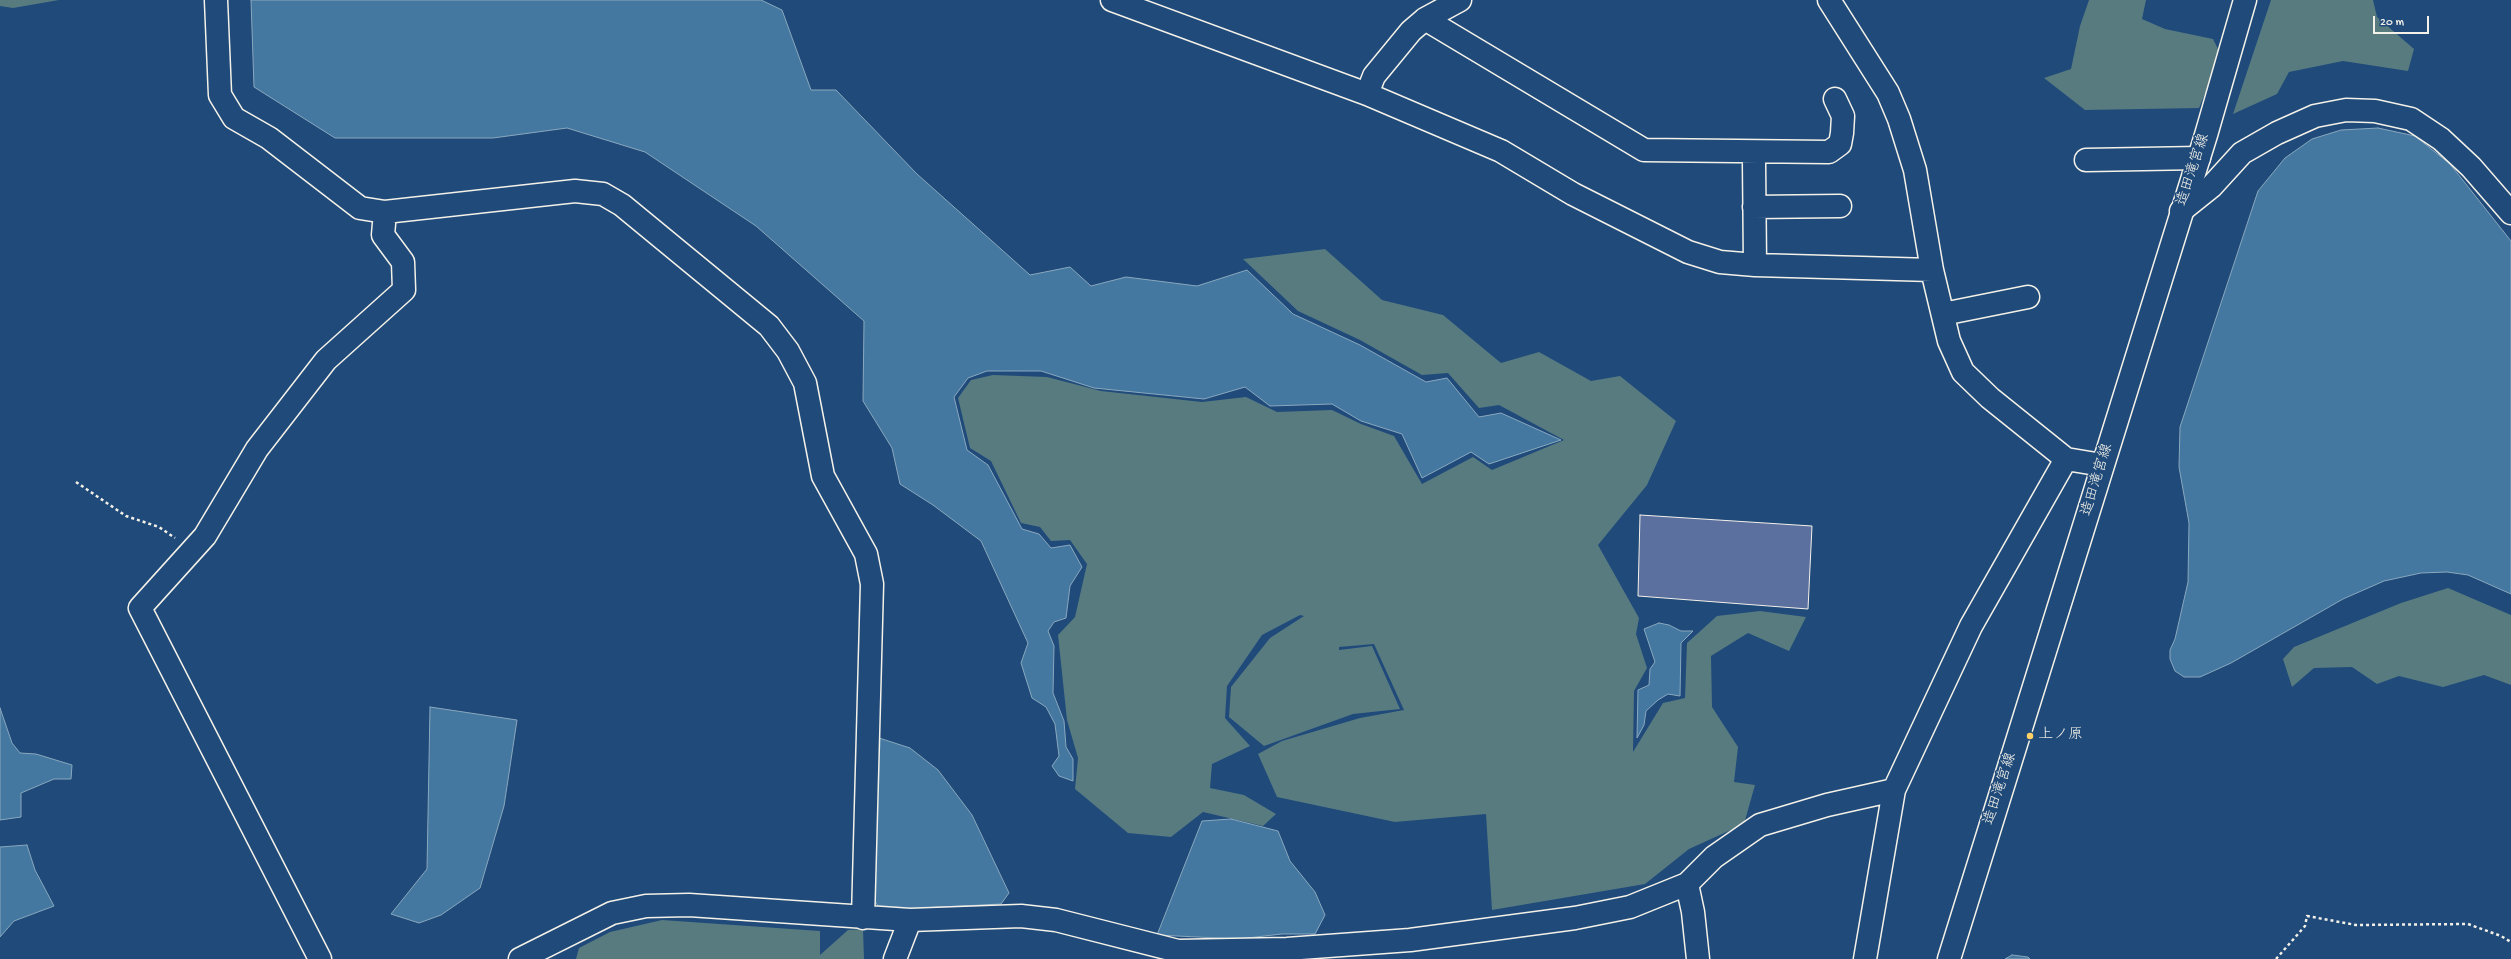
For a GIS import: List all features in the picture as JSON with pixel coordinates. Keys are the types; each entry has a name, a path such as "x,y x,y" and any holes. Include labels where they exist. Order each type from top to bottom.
{"street":[{"path":"216,0 220,95 234,118 269,138 360,208 386,212 575,191 604,194 622,205 769,326 788,351 805,383 823,476 866,554 872,584 863,918"},
{"path":"1112,0 1367,94 1501,151 1573,194 1688,252 1720,262 1756,265 1886,270 1932,270"},
{"path":"1367,94 1374,76 1411,31 1425,19 1460,0"},
{"path":"1829,0 1888,93 1899,119 1915,170 1932,270 1942,314 1949,341 1963,372 1990,398 2066,459 2102,465"},
{"name":"造田滝宮線","path":"1949,959 2181,211 2199,158 2245,0"},
{"path":"1425,19 1644,150 1829,152 1840,144 1842,133 1843,116 1835,99"},
{"path":"2181,211 2211,187 2242,153 2277,133 2315,116 2346,110 2375,111 2411,119 2441,139 2471,168 2511,213"},
{"path":"2086,160 2199,158"},
{"path":"1754,161 1756,265"},
{"path":"1754,207 1840,206"},
{"path":"320,959 140,608 205,536 257,449 326,360 404,290 403,262 383,236 386,212"},
{"path":"1942,314 2028,297"},
{"path":"1865,959 1894,790 1971,626 2066,459"},
{"path":"520,959 612,913 646,906 689,905 910,920 1028,917 1056,920 1179,955 1418,939 1575,918 1630,907 1687,884 1714,857 1760,825 1827,805 1894,790"},
{"path":"1687,884 1693,912 1698,959"},
{"path":"895,959 910,920"}],"path":[{"path":"76,482 126,516 159,527 192,550"},
{"path":"2276,959 2305,926 2307,916 2356,925 2468,924 2502,936 2511,942"}],"green space":[{"path":"0,0 59,0 13,8 0,6"},
{"path":"2089,0 2146,0 2142,19 2165,29 2213,39 2221,55 2199,108 2085,110 2044,78 2071,69 2080,26"},
{"path":"2271,0 2373,0 2377,17 2414,49 2408,71 2343,61 2289,72 2277,94 2233,114"},
{"path":"1325,249 1382,300 1443,315 1501,363 1539,352 1591,381 1620,376 1676,421 1647,485 1598,545 1639,618 1636,634 1647,668 1634,691 1633,752 1663,703 1685,698 1687,643 1717,616 1760,611 1806,617 1789,651 1748,633 1711,656 1712,707 1738,747 1734,782 1755,785 1744,824 1689,849 1645,884 1492,910 1486,814 1395,822 1277,797 1258,754 1282,741 1360,718 1404,710 1374,644 1339,647 1339,650 1372,646 1400,709 1353,714 1264,746 1229,717 1231,687 1270,638 1304,616 1300,615 1262,635 1227,686 1225,718 1250,746 1212,764 1210,788 1244,795 1276,814 1263,826 1203,812 1171,837 1128,833 1075,789 1078,758 1067,720 1058,635 1075,617 1087,564 1070,540 1051,541 1040,527 1021,523 991,461 970,448 958,398 971,380 993,375 1047,377 1101,391 1202,402 1246,397 1277,412 1332,410 1361,424 1394,436 1422,484 1473,457 1492,470 1564,440 1499,405 1479,408 1448,373 1422,375 1360,340 1298,311 1243,259"},
{"path":"2448,588 2511,615 2511,685 2484,675 2443,687 2399,676 2377,684 2352,667 2314,668 2292,687 2283,659 2294,647 2401,603"},
{"path":"662,920 820,931 820,955 848,930 863,929 864,959 576,959 579,948 610,932"}],"water":[{"path":"251,0 761,0 782,10 811,90 836,90 917,174 1030,275 1070,267 1091,286 1126,277 1197,286 1247,270 1293,314 1360,345 1426,382 1447,378 1479,417 1501,413 1561,440 1489,464 1471,452 1422,478 1402,434 1361,421 1332,404 1270,406 1245,387 1204,399 1094,388 1041,371 987,371 968,378 954,397 967,450 988,465 1022,529 1039,534 1051,548 1070,545 1082,567 1070,586 1066,618 1054,622 1048,631 1054,646 1053,693 1064,721 1066,747 1073,759 1073,781 1059,776 1052,766 1059,756 1055,724 1046,707 1032,698 1021,663 1028,643 981,541 933,505 900,484 892,448 863,401 864,321 756,226 645,152 567,128 493,138 335,138 254,87"},
{"path":"2378,128 2415,136 2450,164 2511,241 2511,594 2468,575 2447,572 2421,573 2384,581 2343,599 2231,663 2200,677 2184,677 2175,671 2170,659 2170,650 2175,639 2188,582 2189,523 2179,467 2180,427 2258,191 2285,158 2312,139 2341,130"},
{"path":"1659,623 1669,625 1681,631 1693,631 1681,643 1680,696 1668,694 1658,700 1646,711 1644,725 1637,738 1638,690 1649,685 1650,669 1655,662 1644,629"},
{"path":"430,707 517,720 504,806 480,888 441,915 419,923 391,914 427,869"},
{"path":"0,708 12,743 20,753 36,754 72,765 71,779 54,779 21,793 21,817 0,820"},
{"path":"876,737 910,748 938,770 972,815 1009,893 1001,904 881,910 871,896"},
{"path":"1231,819 1278,831 1290,861 1315,892 1325,915 1315,934 1282,934 1238,939 1157,935 1202,821"},
{"path":"27,845 35,870 54,906 14,921 0,937 0,847"},
{"path":"2012,955 2028,957 2030,959 2005,959"}],"building":[{"path":"1640,515 1812,526 1808,609 1638,596"}],"place":[{"name":"上ノ原","path":"2030,736"}]}
